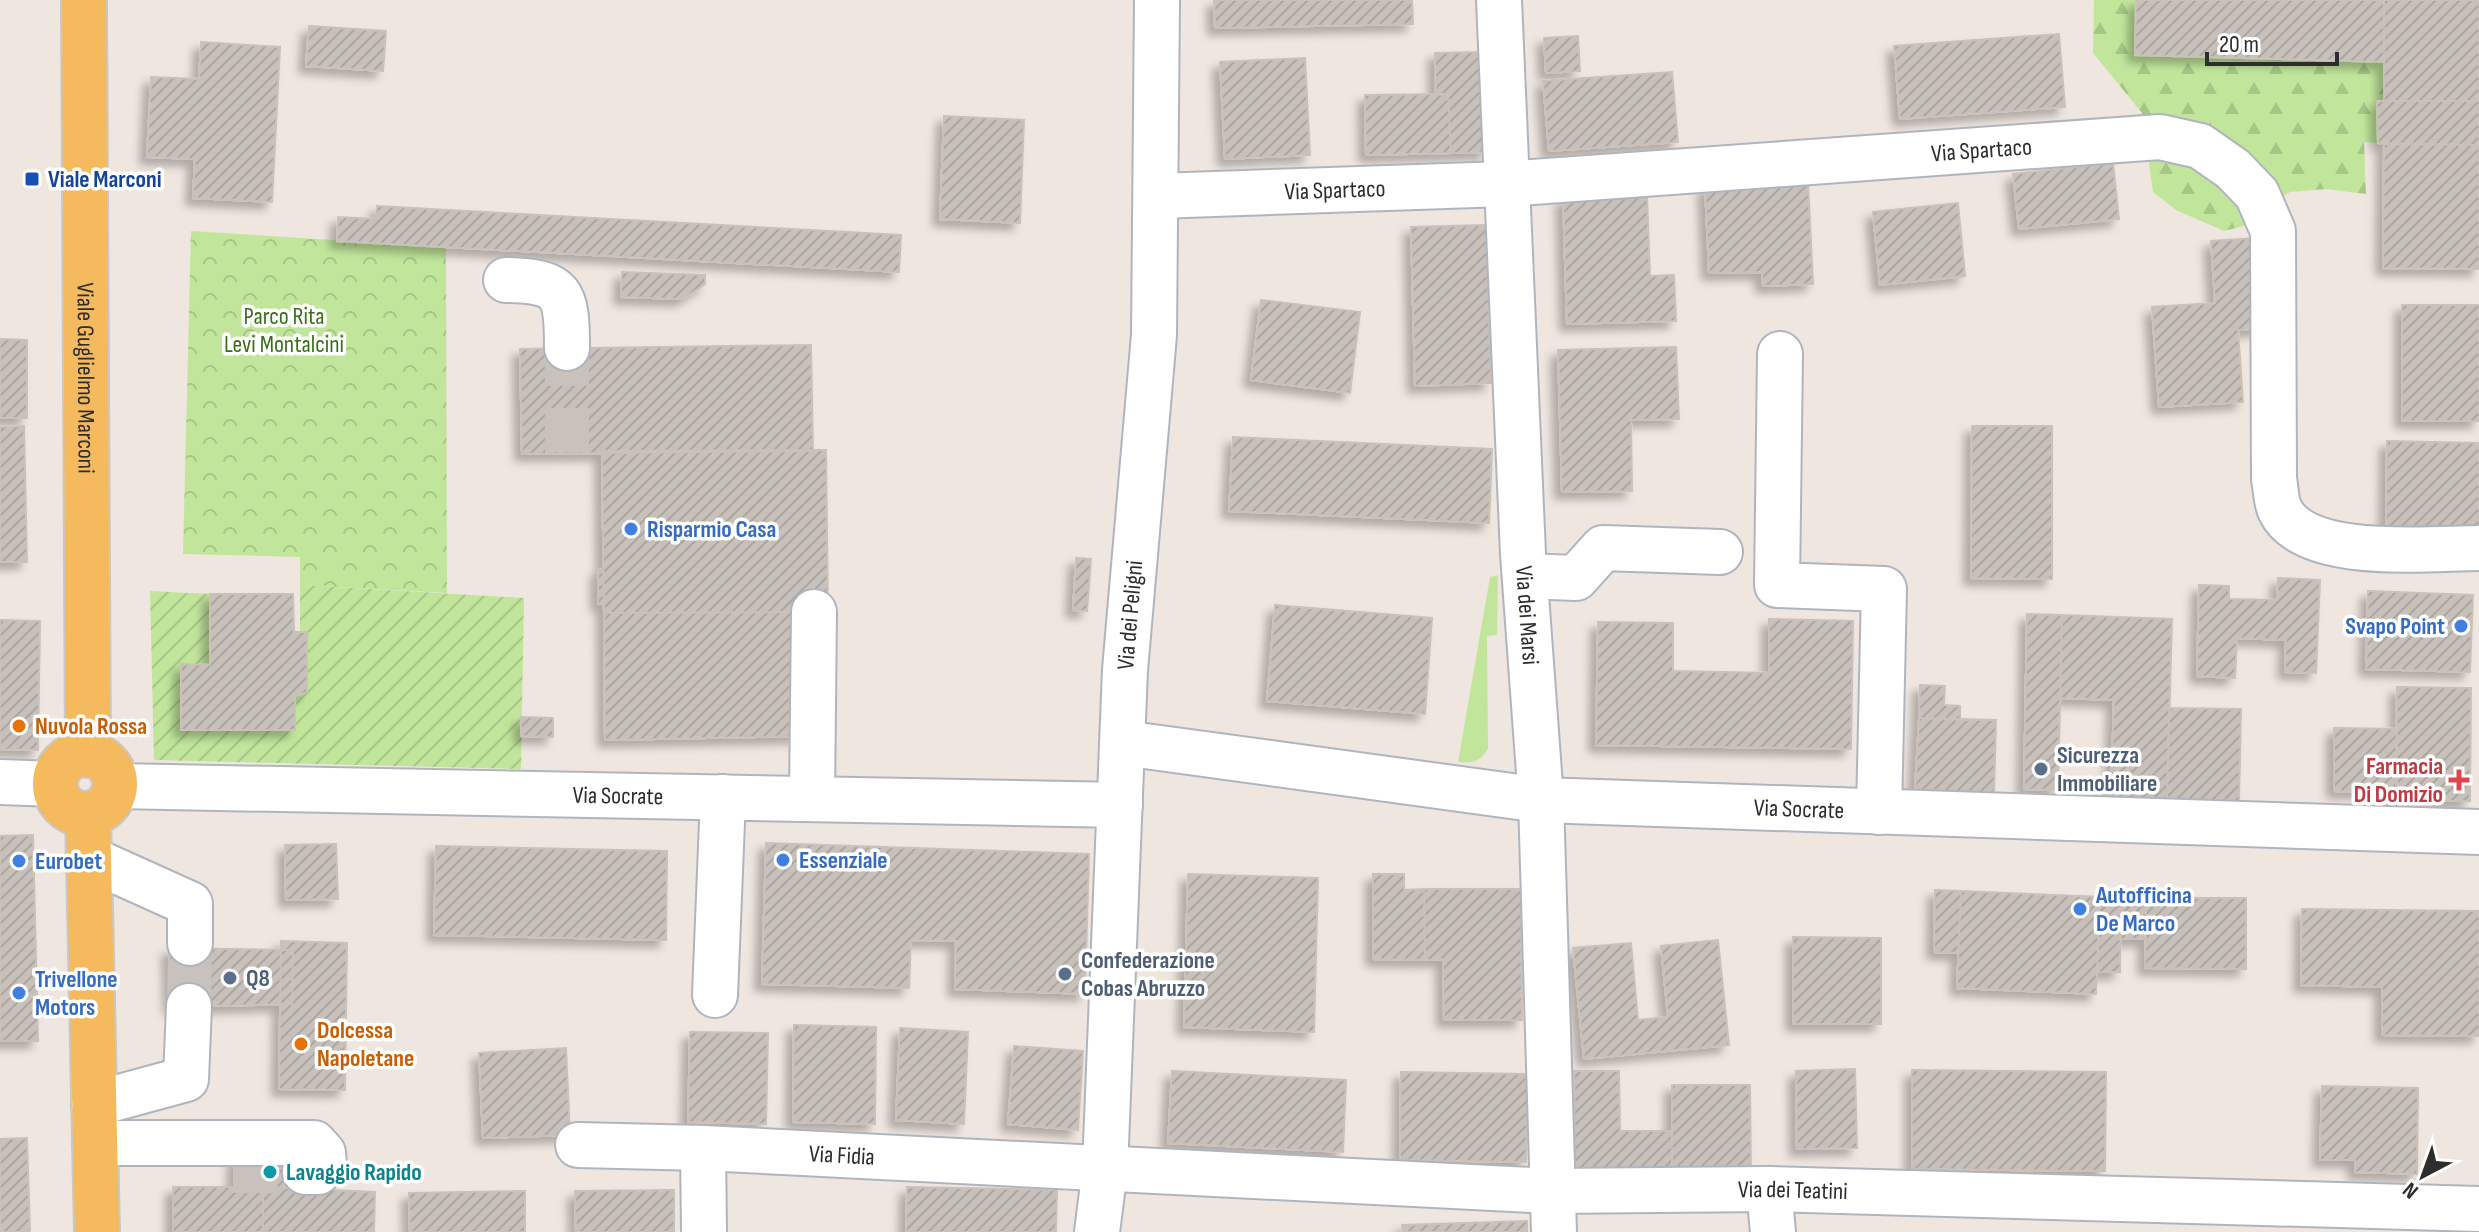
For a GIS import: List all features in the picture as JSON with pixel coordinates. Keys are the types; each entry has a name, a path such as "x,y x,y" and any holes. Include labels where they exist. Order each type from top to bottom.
{"main road":[{"name":"Viale Guglielmo Marconi","path":"84,0 83,285 97,785 88,858 97,1232"},
{"path":"55,784 62,766 69,759 97,785"}],"street":[{"name":"Via dei Peligni","path":"1097,1232 1105,1169 1125,670 1154,335 1157,0"},
{"name":"Via dei Marsi","path":"1499,0 1524,565 1541,800 1553,1212"},
{"name":"Via Spartaco","path":"1157,196 1505,184 2160,137 2200,146 2233,169 2257,194 2273,231 2274,479 2280,510 2298,532 2329,544 2365,548 2479,548"},
{"path":"506,280 535,280 556,291 567,309 567,348"},
{"path":"1780,354 1777,585 1884,589 1892,785"},
{"path":"1524,565 1576,578 1603,548 1720,552"},
{"path":"812,799 814,612"},
{"name":"Via Socrate","path":"1123,743 1541,800 1892,785 2479,832"},
{"path":"0,782 55,784"},
{"name":"Via Socrate","path":"97,785 1120,805"},
{"path":"715,995 723,797"},
{"path":"88,858 190,904 190,943"},
{"path":"95,1138 186,1079 189,1006"},
{"path":"95,1138 234,1171"},
{"path":"95,1138 314,1143 323,1153 324,1164 318,1172 305,1172"},
{"name":"Via Fidia","path":"578,1145 703,1148 1105,1169"},
{"path":"703,1148 704,1232"},
{"name":"Via dei Teatini","path":"1105,1169 1553,1212 1769,1189 2479,1209"},
{"path":"1769,1189 1773,1232"}],"green space":[{"path":"2094,0 2136,0 2135,55 2384,62 2384,101 2377,102 2378,143 2364,142 2366,194 2326,189 2290,192 2277,200 2255,223 2224,231 2176,210 2153,192 2142,113 2093,53"},
{"name":"Parco Rita Levi Montalcini","path":"191,231 446,247 447,593 300,585 300,557 183,554"},
{"path":"1498,575 1497,635 1487,636 1488,749 1475,761 1458,762 1490,577"},
{"path":"300,585 524,598 521,769 154,760 150,591 210,594 210,665 181,665 181,730 307,691 307,632 300,632"}],"building":[{"path":"1214,0 1412,0 1413,24 1215,28"},
{"path":"2136,0 2384,0 2384,62 2135,55"},
{"path":"2384,0 2479,0 2479,101 2384,101"},
{"path":"309,26 386,31 383,71 306,66"},
{"path":"2059,34 2065,107 1900,119 1894,46"},
{"path":"1578,36 1580,71 1546,73 1544,38"},
{"path":"201,42 280,47 272,202 193,198 195,159 147,157 151,77 199,79"},
{"path":"1484,52 1488,152 1451,153 1448,94 1436,95 1435,53"},
{"path":"1305,58 1310,155 1225,159 1220,62"},
{"path":"1672,72 1678,142 1549,151 1543,81"},
{"path":"1448,94 1451,153 1366,155 1365,95"},
{"path":"2377,101 2479,101 2479,145 2378,143"},
{"path":"944,116 1024,120 1020,223 940,219"},
{"path":"2384,144 2479,145 2479,269 2383,268"},
{"path":"2113,163 2119,219 2019,229 2013,174"},
{"path":"1808,182 1813,284 1763,286 1762,272 1709,273 1705,186"},
{"path":"1647,195 1650,276 1674,275 1676,321 1567,324 1563,198"},
{"path":"1958,203 1965,276 1880,285 1873,212"},
{"path":"377,206 901,235 899,272 337,241 338,217 376,219"},
{"path":"1486,225 1491,383 1415,386 1411,227"},
{"path":"2257,238 2263,329 2238,330 2243,402 2159,407 2152,307 2215,303 2211,241"},
{"path":"622,272 705,275 705,284 683,299 621,297"},
{"path":"1261,300 1360,312 1350,393 1251,380"},
{"path":"2402,305 2479,305 2479,421 2402,421"},
{"path":"0,339 27,340 27,418 0,418"},
{"path":"811,345 813,451 522,454 520,349"},
{"path":"1676,347 1679,419 1631,420 1632,491 1562,492 1558,350"},
{"path":"24,426 27,562 0,562 0,427"},
{"path":"1972,426 2052,426 2052,579 1971,578"},
{"path":"1233,437 1492,449 1489,523 1229,511"},
{"path":"2387,441 2479,443 2479,529 2386,528"},
{"path":"826,450 828,612 604,613 602,451"},
{"path":"1076,558 1091,559 1087,611 1073,610"},
{"path":"598,569 603,569 604,603 598,604"},
{"path":"2278,578 2320,580 2316,673 2285,672 2286,640 2237,638 2235,678 2197,676 2199,585 2229,586 2229,599 2277,600"},
{"path":"2368,591 2473,595 2470,672 2366,669"},
{"path":"210,594 293,594 294,632 307,632 307,692 295,696 295,730 181,730 181,664 210,665"},
{"path":"1275,605 1432,618 1425,714 1267,701"},
{"path":"801,612 803,736 605,740 604,613"},
{"path":"2027,614 2062,615 2058,790 2024,789"},
{"path":"2062,615 2172,619 2167,799 2111,797 2114,700 2060,698"},
{"path":"1769,619 1853,621 1851,749 1596,745 1598,622 1673,623 1673,671 1769,673"},
{"path":"0,620 40,621 38,750 0,749"},
{"path":"1920,685 1945,686 1944,705 1960,706 1960,720 1919,718"},
{"path":"2397,687 2471,688 2470,801 2396,801"},
{"path":"2169,708 2241,709 2239,801 2167,799"},
{"path":"521,717 553,718 553,737 521,736"},
{"path":"1919,718 1996,720 1994,792 1915,790"},
{"path":"2334,728 2397,729 2397,792 2334,791"},
{"path":"33,835 38,1041 0,1041 0,836"},
{"path":"766,843 1089,854 1085,994 955,989 956,941 911,940 909,988 762,984"},
{"path":"336,844 338,899 286,900 285,845"},
{"path":"436,846 667,851 666,940 434,935"},
{"path":"1188,874 1318,878 1314,1032 1184,1027"},
{"path":"1373,874 1404,874 1404,890 1424,889 1425,960 1373,959"},
{"path":"1424,889 1521,889 1522,1020 1444,1020 1443,959 1425,960"},
{"path":"1935,890 1961,891 1958,953 1934,952"},
{"path":"1961,891 2100,897 2096,994 1957,988"},
{"path":"2100,897 2121,897 2120,972 2097,972"},
{"path":"2121,897 2146,898 2146,939 2120,939"},
{"path":"2146,898 2246,898 2246,969 2145,968"},
{"path":"2302,909 2479,911 2479,1036 2382,1035 2382,987 2301,985"},
{"path":"1793,937 1881,938 1881,1024 1793,1024"},
{"path":"1718,940 1729,1045 1584,1059 1573,948 1631,943 1638,1020 1668,1017 1661,946"},
{"path":"281,941 347,943 345,1090 279,1089"},
{"path":"169,948 293,950 292,1004 171,1007"},
{"path":"794,1025 876,1027 875,1124 793,1122"},
{"path":"900,1028 968,1032 964,1124 896,1120"},
{"path":"690,1032 768,1033 766,1124 688,1122"},
{"path":"1014,1046 1083,1051 1078,1130 1008,1124"},
{"path":"566,1048 570,1135 483,1138 479,1053"},
{"path":"1855,1069 1857,1148 1797,1149 1796,1071"},
{"path":"1912,1070 2106,1072 2105,1171 1912,1169"},
{"path":"1172,1071 1346,1080 1343,1152 1168,1143"},
{"path":"1574,1071 1619,1071 1620,1131 1672,1131 1672,1175 1575,1176"},
{"path":"1401,1072 1528,1074 1526,1162 1400,1160"},
{"path":"1672,1085 1750,1085 1751,1175 1672,1175"},
{"path":"2322,1086 2418,1088 2417,1174 2355,1172 2355,1160 2320,1160"},
{"path":"27,1138 30,1232 0,1232 0,1139"},
{"name":"Lavaggio Rapido","path":"235,1155 304,1156 304,1188 234,1187"},
{"path":"173,1187 263,1187 263,1232 173,1232"},
{"path":"263,1187 375,1192 374,1232 263,1232"},
{"path":"907,1187 1057,1190 1056,1232 906,1232"},
{"path":"674,1190 674,1232 576,1232 575,1191"},
{"path":"525,1191 525,1232 410,1232 409,1193"},
{"path":"1527,1221 1527,1232 1403,1232 1402,1225"}],"tunnel":[{"path":"567,348 567,452"},
{"path":"189,1006 190,943"},
{"path":"234,1171 305,1172"}],"place":[{"name":"Viale Marconi","path":"32,179"},
{"name":"Risparmio Casa","path":"631,529"},
{"name":"Svapo Point","path":"2461,626"},
{"name":"Nuvola Rossa","path":"19,726"},
{"name":"Sicurezza Immobiliare","path":"2041,769"},
{"name":"Farmacia Di Domizio","path":"2459,780"},
{"name":"Essenziale","path":"783,860"},
{"name":"Eurobet","path":"19,861"},
{"name":"Autofficina De Marco","path":"2080,909"},
{"name":"Confederazione Cobas Abruzzo","path":"1065,974"},
{"name":"Q8","path":"230,978"},
{"name":"Trivellone Motors","path":"19,993"},
{"name":"Dolcessa Napoletane","path":"301,1044"},
{"name":"Lavaggio Rapido","path":"270,1172"}]}
